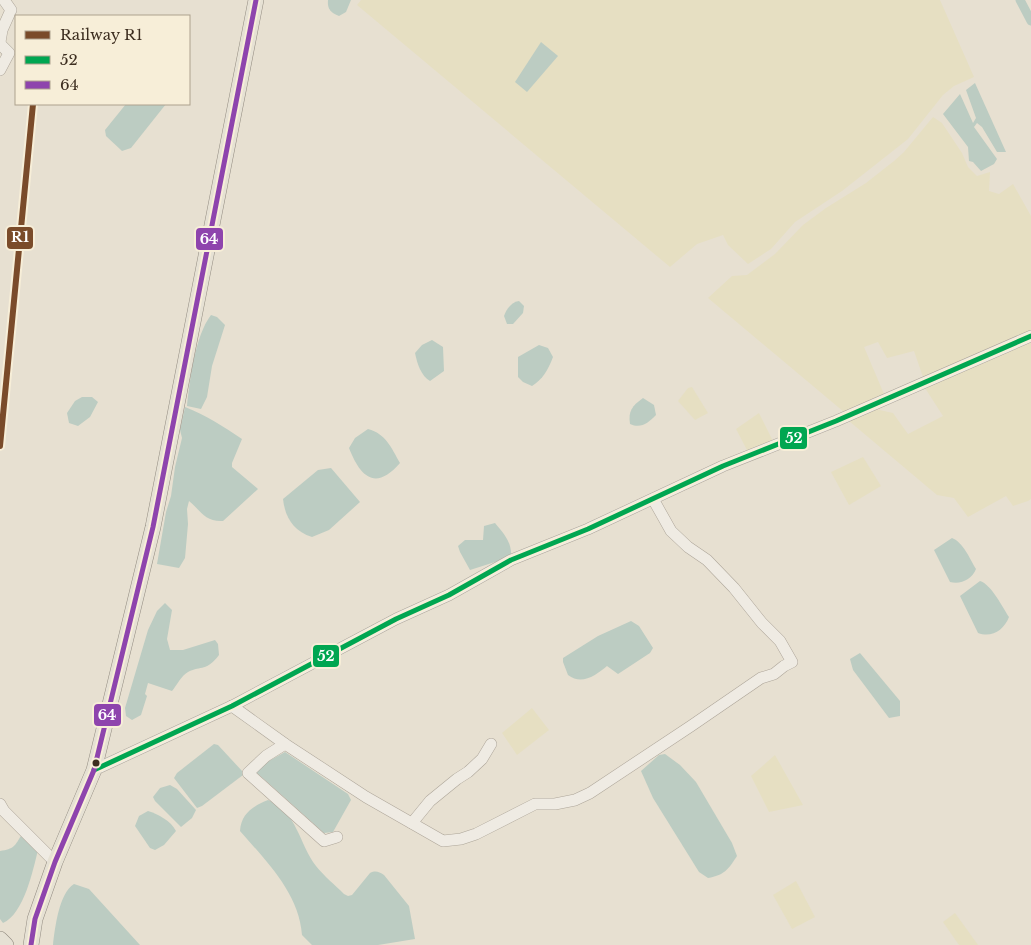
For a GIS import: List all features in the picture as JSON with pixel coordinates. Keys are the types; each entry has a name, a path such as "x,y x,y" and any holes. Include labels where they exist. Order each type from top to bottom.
{"main road":[{"path":"31,945 35,919 55,862 94,770 153,527 256,0"},
{"path":"0,939 6,945"}],"street":[{"path":"0,70 9,53 0,43 2,30 11,10 4,0"},
{"path":"94,770 232,706 396,620 449,595 511,560 588,529 723,466 836,421 1031,336"},
{"path":"232,706 285,744 366,797 443,841 461,839 476,834 535,804 555,804 574,800 590,792 761,678 774,674 792,662 780,641 762,623 734,588 707,560 688,547 671,531 653,499"},
{"path":"285,744 266,756 248,773 324,841 337,837"},
{"path":"412,823 430,801 482,759 491,744"},
{"path":"0,804 4,811 55,862"}],"shaded area":[{"path":"328,0 351,0 346,12 339,16 330,10"},
{"path":"361,0 940,0 974,77 954,86 943,95 908,139 842,191 795,222 771,249 748,264 728,245 723,235 697,244 670,267 357,5"},
{"path":"541,42 558,56 527,92 515,82"},
{"path":"975,83 1006,152 997,152 982,127 977,123 974,127 997,159 994,164 981,171 973,162 969,161 968,147 943,114 960,94 973,123 976,118 966,90"},
{"path":"125,105 165,105 131,148 122,151 106,136 105,130"},
{"path":"933,117 942,123 962,153 968,167 977,176 990,172 989,191 999,194 1013,184 1031,216 1031,330 1006,343 923,377 914,351 887,358 878,342 864,347 884,394 844,412 708,298 732,276 747,275 775,254 803,225 866,183 894,161 904,152"},
{"path":"519,301 524,306 523,313 513,324 507,324 504,316 506,311 511,305"},
{"path":"211,315 217,317 225,325 212,366 207,397 201,409 187,406 197,346 205,324"},
{"path":"432,340 443,347 444,371 430,381 422,373 415,353 422,345"},
{"path":"1031,342 1031,499 1028,501 1013,506 1006,496 968,517 954,498 937,495 849,421 875,409 893,413 908,434 943,416 925,388"},
{"path":"539,345 548,348 553,357 545,374 532,386 523,382 518,377 518,357"},
{"path":"692,387 708,413 695,420 678,401 688,388"},
{"path":"82,397 92,397 98,402 90,417 78,426 69,423 67,413 75,401"},
{"path":"643,398 654,405 656,415 644,424 638,426 630,424 632,409"},
{"path":"185,407 208,417 242,439 232,467 258,489 223,521 207,518 189,501 185,558 179,568 157,564 182,438 180,430"},
{"path":"759,413 773,441 748,452 736,429"},
{"path":"368,429 384,438 400,463 383,477 369,477 363,473 349,448 355,438"},
{"path":"863,457 881,486 849,505 831,472"},
{"path":"331,468 360,502 329,530 312,537 300,531 291,522 283,499 318,470"},
{"path":"495,523 509,543 511,557 470,570 458,546 465,540 483,540 484,526"},
{"path":"952,538 963,547 976,569 969,578 958,583 950,582 934,550"},
{"path":"980,581 992,591 1009,617 1004,626 993,634 978,633 960,596"},
{"path":"165,603 172,610 167,639 170,650 183,650 215,640 218,644 219,655 211,664 188,672 172,691 148,683 145,694 147,696 141,715 132,720 126,716 125,708 148,630 157,611"},
{"path":"631,621 639,626 653,648 650,653 618,674 607,666 589,678 578,679 568,675 563,658 598,636"},
{"path":"860,653 900,701 900,716 889,718 853,670 850,659"},
{"path":"532,708 549,730 517,755 502,733"},
{"path":"214,744 218,745 243,772 243,775 197,808 174,778 177,773"},
{"path":"285,752 348,794 351,800 333,832 324,833 256,772 260,766"},
{"path":"665,754 680,765 696,782 732,843 737,856 728,868 718,875 708,878 699,872 653,798 641,771 659,755"},
{"path":"775,755 803,805 769,812 751,776"},
{"path":"170,785 177,789 196,810 192,818 181,827 153,797 160,788"},
{"path":"268,800 278,805 285,812 316,866 344,894 352,895 370,873 377,872 384,875 409,906 415,939 378,945 312,945 302,935 295,905 280,878 240,831 245,815 257,805"},
{"path":"148,811 164,818 176,831 164,845 155,850 150,848 135,826 139,816"},
{"path":"22,834 38,850 22,901 17,911 3,923 0,919 0,851 14,846"},
{"path":"796,881 815,917 792,929 773,895"},
{"path":"74,884 89,889 140,945 53,945 61,903"},
{"path":"955,913 978,945 959,945 943,922"}],"waterway":[{"path":"1020,0 1031,21"}],"rail line":[{"name":"R1","path":"0,446 33,105"}],"transit line":[{"name":"64","path":"31,945 35,919 55,862 94,770 153,527 256,0"},
{"name":"52","path":"94,770 232,706 396,619 449,595 511,560 588,529 723,466 836,421 1031,336"}]}
